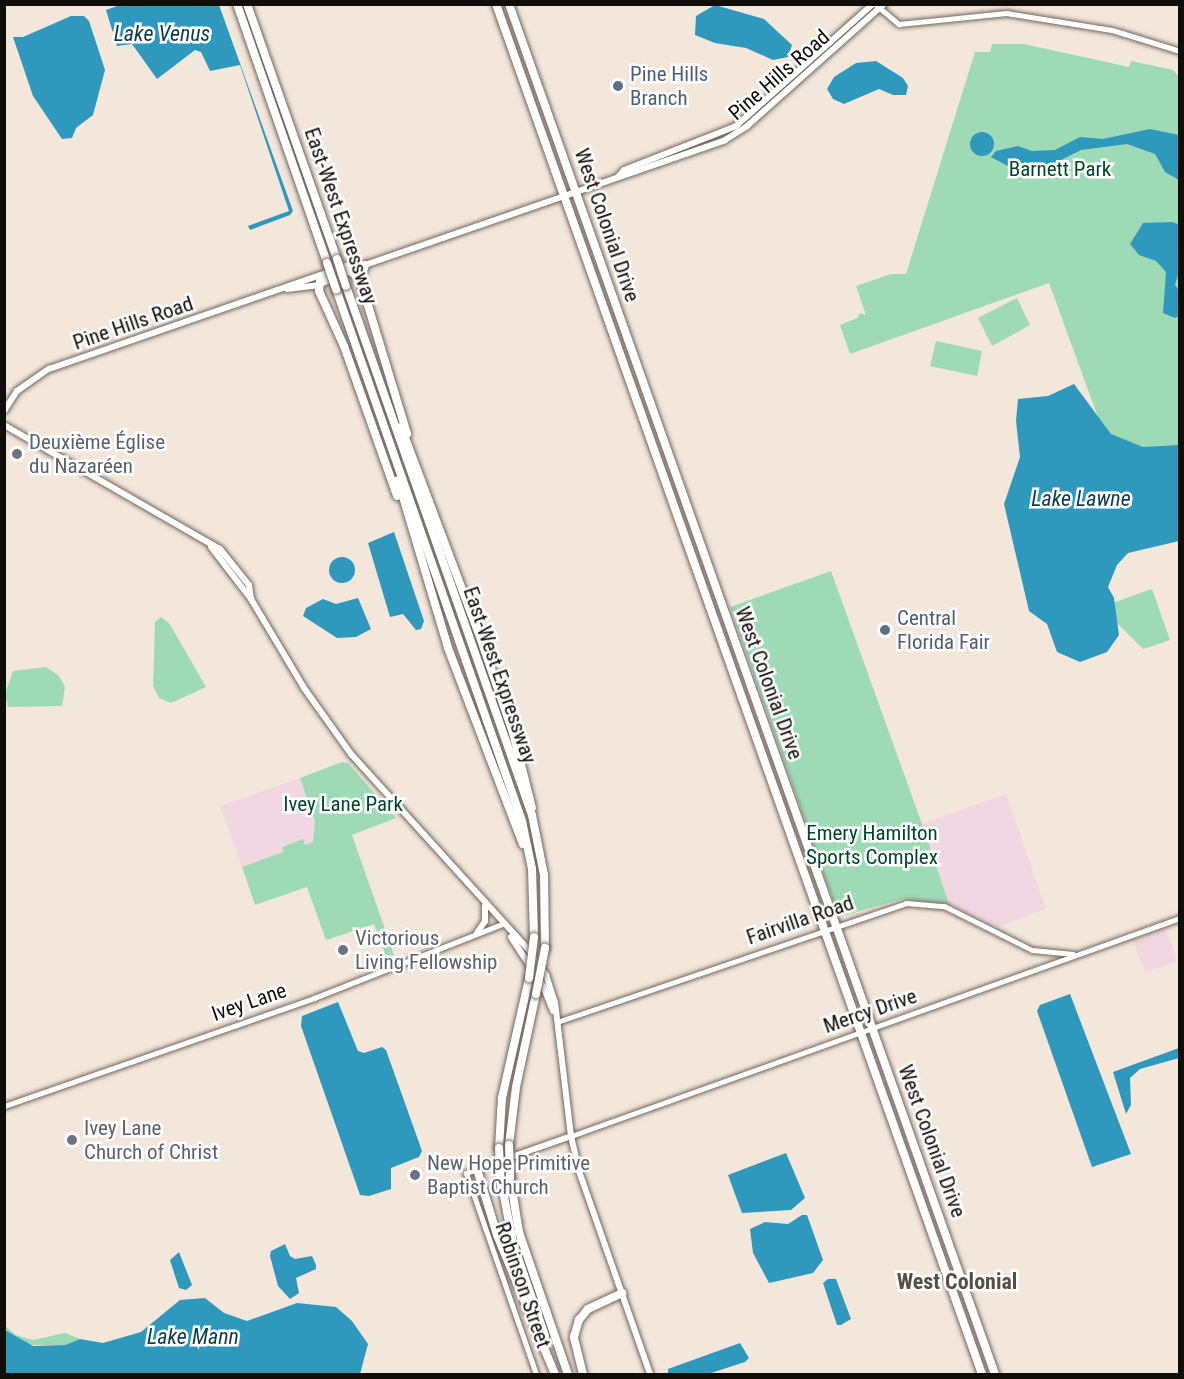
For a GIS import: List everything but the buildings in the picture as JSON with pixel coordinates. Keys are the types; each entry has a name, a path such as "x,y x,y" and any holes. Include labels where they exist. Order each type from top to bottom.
{"highway":[{"name":"East-West Expressway","path":"237,4 522,821 530,856 534,937 528,978 502,1098 499,1148 501,1181 513,1243 557,1374"},
{"name":"East-West Expressway","path":"247,4 532,815 544,875 544,948 516,1087 509,1145 510,1177 519,1232 568,1374"},
{"name":"West Colonial Drive","path":"509,4 994,1374"},
{"name":"West Colonial Drive","path":"496,5 982,1374"},
{"path":"517,64 530,83 539,87"},
{"path":"357,276 365,265"},
{"path":"345,267 357,276 407,429 408,443"},
{"path":"328,273 318,285 410,527 452,657 530,856"},
{"path":"602,303 618,330 625,330"},
{"path":"614,338 622,337 636,361"},
{"path":"384,392 408,443 513,733 532,815"},
{"path":"646,427 654,427 668,452"},
{"path":"397,467 410,527"},
{"path":"670,496 681,513 689,514"},
{"path":"681,525 690,526 702,548"},
{"path":"744,704 756,700"},
{"path":"908,1166 916,1166 933,1201"},
{"path":"477,1169 497,1235 557,1374"},
{"path":"942,1263 947,1264 959,1295 968,1297"},
{"path":"583,1374 574,1337 579,1320 588,1309 622,1293"},
{"path":"975,1355 984,1355 994,1374"}],"main road":[{"name":"Pine Hills Road","path":"618,177 624,170 736,126 878,6"},
{"name":"Pine Hills Road","path":"4,411 16,391 37,374 345,267 365,265 632,174 737,134 878,6"},
{"path":"632,174 650,160"},
{"name":"Pine Hills Road","path":"287,289 357,276"},
{"path":"4,425 152,508 212,550 251,597"},
{"path":"212,550 220,549 239,571 251,597 304,688 351,754 502,924 543,986 557,1022 571,1136 587,1197 651,1374"},
{"path":"477,933 486,921 485,906"},
{"path":"477,1169 571,1136"}],"street":[{"path":"878,6 894,22 911,25 991,14 1022,15 1112,30 1179,51"},
{"name":"Fairvilla Road","path":"557,1022 889,906 929,904 966,914 1022,945 1052,954 1077,954"},
{"name":"Mercy Drive","path":"571,1136 1179,918"},
{"name":"Ivey Lane","path":"4,1106 314,998 502,924"},
{"path":"1052,954 1057,962"},
{"name":"Robinson Street","path":"477,1169 466,1173 536,1374"}],"shaded area":[{"path":"300,778 315,821 313,842 305,845 303,839 282,846 284,852 242,867 220,806"},
{"path":"1006,794 1046,909 998,927 949,904 922,824"},
{"path":"1166,929 1177,961 1145,973 1133,940"}],"green space":[{"name":"Barnett Park","path":"992,44 1024,44 1129,67 1131,61 1173,70 1179,77 1179,498 1114,461 1049,283 850,354 840,325 857,318 860,313 866,315 856,286 891,274 906,274 975,52 990,52"},
{"path":"1017,298 1030,325 992,346 978,318"},
{"path":"936,341 982,351 977,376 930,366"},
{"name":"Emery Hamilton Sports Complex","path":"831,571 949,904 902,899 839,917 730,607"},
{"path":"1152,589 1170,640 1143,649 1101,607"},
{"path":"161,617 169,623 206,687 171,703 159,698 153,686 155,622"},
{"path":"46,667 59,676 65,687 62,706 8,707 5,694 13,671"},
{"name":"Ivey Lane Park","path":"342,762 348,763 396,818 352,835 394,955 387,958 374,924 326,940 307,887 255,905 242,867 283,852 282,847 303,839 305,845 313,842 315,821 300,778"},
{"path":"4,1325 16,1335 33,1340 65,1333 80,1339 65,1345 24,1345 5,1330"}],"water":[{"name":"Lake Venus","path":"123,4 219,5 293,211 290,215 250,230 248,226 289,211 240,65 210,71 201,52 195,50 157,79 132,44 117,46 106,10"},
{"path":"715,5 764,19 792,45 788,57 773,60 746,48 715,43 695,35 696,16"},
{"path":"71,16 84,16 89,21 105,70 93,115 76,128 72,138 62,139 33,96 13,37 23,37"},
{"path":"876,61 903,78 908,86 906,95 893,95 879,89 844,104 833,99 827,89 834,77 856,63"},
{"path":"1150,129 1179,135 1179,180 1165,172 1155,154 1127,144 1081,150 1055,163 1019,172 991,157 996,151 1018,146 1032,151 1055,150 1080,137 1103,139"},
{"path":"982,132 991,135 994,144 991,153 982,156 973,153 970,144 973,135"},
{"path":"1172,222 1180,225 1179,272 1175,285 1179,290 1179,316 1175,318 1163,313 1166,272 1156,261 1139,255 1130,244 1143,223"},
{"name":"Lake Lawne","path":"1074,384 1111,434 1143,447 1180,445 1179,541 1128,553 1117,565 1108,587 1114,598 1119,635 1107,652 1080,662 1057,652 1047,624 1029,611 1004,504 1020,457 1016,421 1018,399 1048,396"},
{"path":"394,532 424,621 421,629 416,630 403,614 390,617 368,543"},
{"path":"342,557 351,561 355,570 351,579 342,583 333,579 329,570 333,561"},
{"path":"358,598 371,629 356,637 337,638 303,616 306,608 323,599 336,604"},
{"path":"1070,994 1131,1154 1092,1167 1037,1011 1040,1005"},
{"path":"338,1002 358,1051 364,1053 382,1047 386,1050 422,1151 419,1157 391,1168 391,1189 369,1196 360,1195 301,1026 302,1016"},
{"path":"1179,1048 1179,1058 1140,1069 1130,1078 1131,1105 1126,1114 1113,1072"},
{"path":"786,1153 805,1198 791,1210 742,1213 728,1175"},
{"path":"802,1215 807,1215 823,1260 813,1273 769,1283 753,1253 750,1229 765,1222 788,1224"},
{"path":"285,1244 290,1256 295,1259 312,1256 316,1265 316,1269 296,1278 299,1293 290,1299 278,1286 270,1256 271,1251"},
{"path":"179,1252 192,1285 186,1290 179,1288 170,1260"},
{"path":"828,1279 836,1279 851,1319 841,1325 837,1325 823,1283"},
{"name":"Lake Mann","path":"205,1298 224,1313 247,1321 297,1303 336,1307 352,1321 368,1344 360,1374 5,1374 5,1330 33,1346 65,1345 80,1339 103,1343 141,1332 180,1300"},
{"path":"740,1343 749,1358 745,1362 708,1374 668,1374 668,1369"}],"place":[{"name":"Pine Hills Branch","path":"618,86"},
{"name":"Deuxième Église du Nazaréen","path":"17,454"},
{"name":"Central Florida Fair","path":"885,630"},
{"name":"Victorious Living Fellowship","path":"343,950"},
{"name":"Ivey Lane Church of Christ","path":"72,1140"},
{"name":"New Hope Primitive Baptist Church","path":"415,1175"}],"district":[{"name":"West Colonial","path":"957,1282"}]}
